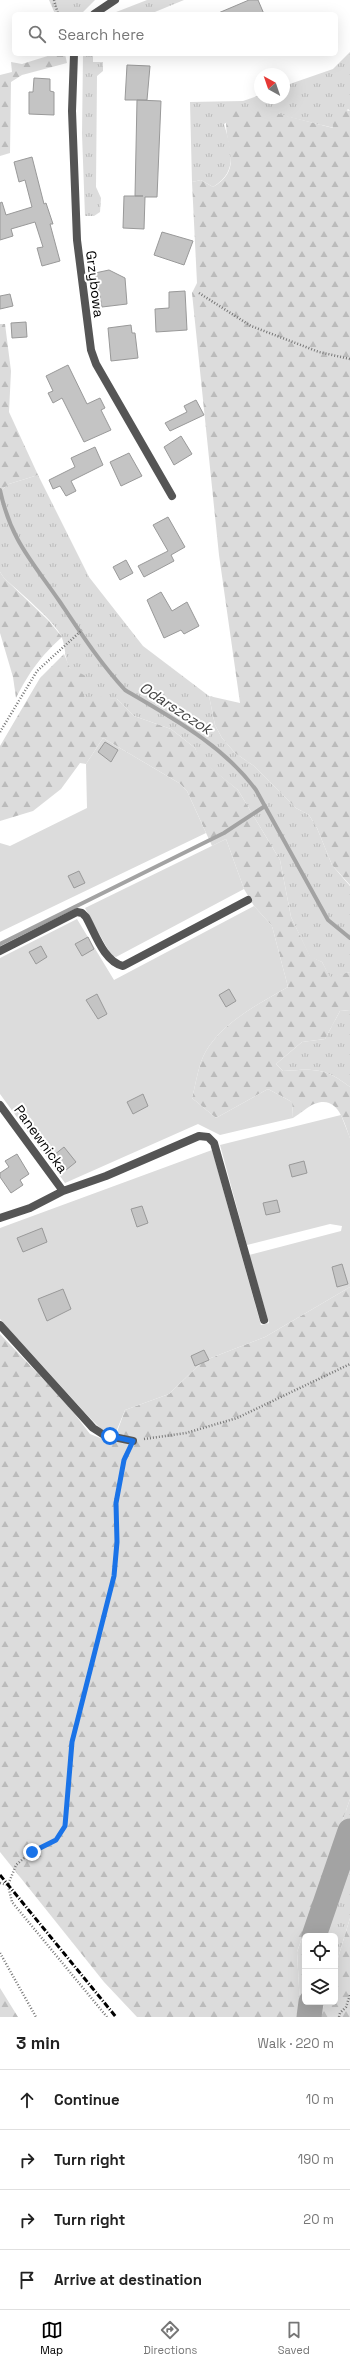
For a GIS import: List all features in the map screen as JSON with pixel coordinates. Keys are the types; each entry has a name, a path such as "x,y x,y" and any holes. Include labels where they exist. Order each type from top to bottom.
{"street":[{"path":"97,12 115,0"},
{"name":"Grzybowa","path":"74,56 72,118 77,240 91,350 96,364 172,496"},
{"path":"0,951 77,912 82,913 86,917 109,958 115,964 123,966 248,900"},
{"name":"Panewnicka","path":"0,1105 63,1191 30,1208 0,1218"},
{"path":"63,1191 112,1173 199,1136 208,1137 214,1143 264,1320"},
{"path":"0,1325 93,1428 104,1435 133,1441"}],"path":[{"path":"54,0 57,12"},
{"path":"199,293 251,326 319,352 350,359"},
{"path":"0,732 37,671 67,646 77,633 82,630"},
{"path":"107,2017 12,1902 8,1885 16,1865 32,1852 56,1840 65,1826 72,1742 114,1576 117,1542 116,1503 124,1460 133,1441 186,1433 237,1418 350,1364"},
{"path":"0,1882 8,1885"},
{"path":"0,1953 36,2017"},
{"path":"339,2017 340,2013 346,2007 350,1995"}],"green space":[{"path":"49,0 95,0 83,12 54,12"},
{"path":"147,0 184,0 155,12 116,12"},
{"path":"350,52 350,111 348,109 334,128 252,108 224,124 229,142 231,159 227,174 213,187 201,180 192,182 190,102 243,101 254,97 254,104 290,104 290,84 333,69"},
{"path":"48,56 65,56 67,63 22,75 11,82 10,153 0,156 0,75 12,72 11,62 22,64"},
{"path":"83,56 93,56 93,62 103,62 103,71 97,76 96,187 101,198 100,212 94,216 85,216 82,134"},
{"path":"252,107 333,128 332,118 337,108 350,111 350,885 332,865 317,828 309,815 296,808 254,766 235,753 222,738 215,725 209,696 240,703 219,555 192,293 197,283 192,182 201,180 213,187 223,179 229,171 231,162 226,123 228,113"},
{"path":"0,324 5,324 11,371 9,412 38,475 9,484 0,491"},
{"path":"38,475 89,577 143,646 209,696 215,725 222,738 235,753 254,766 296,808 309,815 317,828 332,865 350,886 350,972 330,978 322,962 310,957 291,917 280,860 238,790 199,759 195,748 171,729 134,716 117,699 85,698 68,664 62,638 59,632 27,598 4,578 0,572 0,491 9,484"},
{"path":"0,572 4,578 49,621 62,637 36,665 16,698 13,677 0,633"},
{"path":"64,654 70,668 86,676 82,687 85,698 94,696 117,699 134,716 171,729 195,748 200,759 238,790 280,860 291,917 310,956 322,962 330,977 350,972 350,1010 340,1011 325,1039 302,1042 276,1064 283,1071 311,1070 326,1073 341,1080 350,1087 350,1138 339,1111 329,1103 322,1102 314,1104 293,1118 292,1102 268,1089 216,1118 192,1098 203,1056 213,1041 232,1022 243,1014 288,987 272,926 254,906 244,889 226,839 212,846 187,791 179,783 103,738 86,764 80,763 61,789 33,811 0,821 0,746 40,678"},
{"path":"103,738 179,783 187,791 206,833 0,932 0,843 10,846 87,808 86,764"},
{"path":"226,839 244,889 116,957 111,955 85,908"},
{"path":"254,906 272,926 288,987 243,1014 222,1031 213,1041 203,1056 192,1098 216,1118 268,1089 292,1102 293,1118 220,1135 198,1124 65,1183 0,1094 0,958 77,919 114,980"},
{"path":"350,1010 350,1087 341,1080 326,1073 311,1070 283,1071 276,1064 302,1042 325,1039 340,1011"},
{"path":"341,1115 350,1138 350,1287 265,1337 203,1361 169,1394 125,1410 116,1432 101,1429 0,1319 0,1228 212,1150 261,1325 269,1323 249,1255 341,1231 342,1226 330,1224 247,1245 220,1145"},
{"path":"350,1287 350,1799 304,1933 302,1933 297,1952 300,2005 296,2017 137,2017 104,1982 0,1852 0,1334 67,1404 90,1434 113,1443 125,1410 169,1394 203,1361 265,1337"},
{"path":"350,1799 350,1918 338,1958 338,1933 304,1933"},
{"path":"350,1918 350,2017 320,2017 324,2005 338,2005 338,1958"},
{"path":"302,1938 302,2005 324,2005 320,2017 296,2017 300,2005 297,1952"},
{"path":"0,1988 18,2017 0,2017"}],"building":[{"path":"249,0 258,0 263,12 221,12"},
{"path":"127,65 150,66 147,100 125,100"},
{"path":"34,78 50,79 50,91 54,92 54,115 29,114 29,92 33,92"},
{"path":"137,100 161,101 157,197 145,197 144,229 123,228 124,196 135,196"},
{"path":"32,157 44,204 46,203 53,224 50,224 60,261 42,266 37,248 43,247 35,222 11,229 13,236 0,240 0,203 2,202 6,215 32,207 25,180 19,182 14,162"},
{"path":"162,232 193,241 184,265 154,255"},
{"path":"109,270 125,278 127,304 102,307 95,273"},
{"path":"185,291 187,330 156,332 155,309 169,308 169,292"},
{"path":"10,294 13,306 0,309 0,296"},
{"path":"26,322 27,337 12,338 11,323"},
{"path":"131,325 132,333 135,333 138,358 111,361 108,328"},
{"path":"68,365 87,404 100,398 105,408 101,410 111,430 84,442 62,398 53,403 48,393 53,391 46,376"},
{"path":"196,400 204,415 170,431 165,423 187,412 184,406"},
{"path":"181,436 192,454 174,465 164,447"},
{"path":"95,447 103,465 71,481 76,491 66,496 60,486 53,489 49,480 75,467 71,458"},
{"path":"129,453 142,476 121,486 110,462"},
{"path":"168,517 185,547 171,555 174,561 144,577 138,566 168,551 153,525"},
{"path":"126,560 133,573 120,580 113,567"},
{"path":"161,592 172,611 187,602 199,626 184,634 181,630 164,638 147,600"},
{"path":"105,742 118,750 111,762 98,752"},
{"path":"79,871 85,883 74,888 68,876"},
{"path":"88,937 94,949 82,956 75,944"},
{"path":"41,946 47,957 36,964 29,952"},
{"path":"229,989 236,1001 226,1007 219,995"},
{"path":"97,994 107,1014 98,1019 86,1000"},
{"path":"143,1094 148,1106 133,1114 127,1102"},
{"path":"64,1147 76,1162 66,1170 54,1155"},
{"path":"17,1154 29,1174 20,1180 23,1185 11,1193 0,1177 0,1173 9,1167 5,1161"},
{"path":"304,1161 307,1173 292,1177 289,1165"},
{"path":"277,1200 280,1212 266,1215 263,1203"},
{"path":"142,1206 148,1223 137,1227 131,1209"},
{"path":"42,1228 47,1242 23,1252 17,1238"},
{"path":"342,1264 348,1284 337,1287 332,1267"},
{"path":"63,1289 71,1309 47,1321 38,1299"},
{"path":"204,1350 209,1360 195,1366 191,1356"}],"waterway":[{"name":"Odarszczok","path":"0,490 16,537 107,669 125,690 196,734 228,759 243,774 256,790 328,920 350,938"},
{"path":"0,944 224,833 265,806"},
{"path":"315,1933 350,1831"},
{"path":"309,2017 311,2005"}],"railway":[{"path":"0,1875 116,2017"}],"route":[{"path":"32,1852 56,1840 65,1826 72,1742 114,1576 117,1542 116,1503 119,1481 124,1460 133,1441 110,1436"}]}
